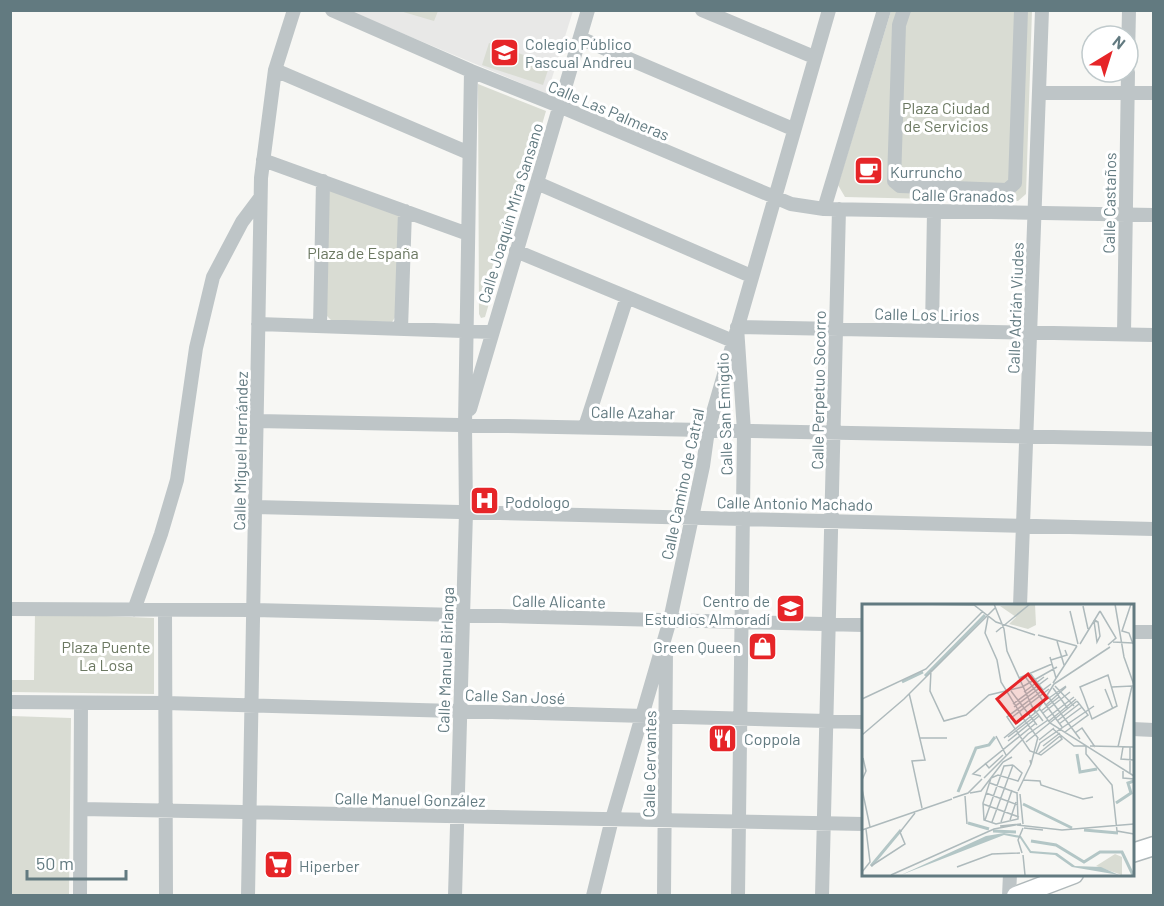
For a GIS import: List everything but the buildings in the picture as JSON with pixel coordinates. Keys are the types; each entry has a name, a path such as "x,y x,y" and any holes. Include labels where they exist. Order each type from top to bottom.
{"main road":[{"path":"1134,852 1154,846"},
{"path":"1016,896 1069,876"}],"street":[{"name":"Calle Miguel Hernández","path":"248,896 260,198 275,70 294,10"},
{"name":"Calle Las Palmeras","path":"332,10 773,198"},
{"name":"Calle Joaquín Mira Sansano","path":"465,425 588,10"},
{"path":"702,10 814,57"},
{"name":"Calle Camino de Catral","path":"593,896 612,819 668,627 708,430 829,10"},
{"path":"824,209 884,10"},
{"path":"904,10 899,25 894,181 900,186 1007,190 1015,183 1021,10"},
{"name":"Calle Adrián Viudes","path":"1020,604 1042,10"},
{"path":"580,38 793,129"},
{"path":"275,70 469,153"},
{"name":"Calle Manuel Birlanga","path":"455,896 466,512 466,331 471,71"},
{"name":"Calle Castaños","path":"1124,334 1127,84"},
{"path":"1039,93 1154,93"},
{"path":"263,160 468,234"},
{"path":"320,326 323,181"},
{"path":"537,183 751,276"},
{"path":"134,610 177,480 196,348 213,277 242,222 260,198"},
{"name":"Calle Granados","path":"773,198 790,204 824,209 1154,216"},
{"name":"Calle Perpetuo Socorro","path":"822,896 839,209"},
{"path":"401,329 405,211"},
{"path":"932,330 934,211"},
{"path":"516,251 733,341"},
{"path":"585,428 627,297"},
{"path":"258,324 492,332"},
{"name":"Calle Los Lirios","path":"737,327 1154,335"},
{"name":"Calle San Emigdio","path":"737,327 744,431 738,896"},
{"name":"Calle Azahar","path":"256,421 1154,439"},
{"name":"Calle Antonio Machado","path":"255,507 1154,529"},
{"name":"Calle Alicante","path":"10,609 253,610 463,615 668,627 742,622 862,625"},
{"path":"165,610 166,896"},
{"name":"Calle Cervantes","path":"664,896 668,627"},
{"path":"1134,632 1154,632"},
{"name":"Calle San José","path":"10,702 165,703 862,722"},
{"path":"80,896 81,703"},
{"path":"1134,729 1154,730"},
{"name":"Calle Manuel González","path":"81,809 862,824"},
{"path":"1009,896 1010,876"}],"shaded area":[{"name":"Colegio Público Pascual Andreu","path":"349,11 573,11 547,94"}],"green space":[{"path":"400,11 438,11 434,21"},
{"name":"Plaza Ciudad de Servicios","path":"891,11 1032,11 1026,194 1018,201 845,197 838,185"},
{"path":"489,43 550,64 543,85 482,65"},
{"path":"478,84 546,111 485,317 481,318 479,314"},
{"name":"Plaza de España","path":"333,189 395,211 400,217 396,316 392,322 332,321 327,316 327,193"},
{"name":"Plaza Puente La Losa","path":"35,613 154,618 154,694 11,692 11,680 34,680"},
{"path":"11,716 71,718 69,895 11,895"}],"place":[{"name":"Colegio Público Pascual Andreu","path":"504,52"},
{"name":"Kurruncho","path":"869,171"},
{"name":"Podologo","path":"484,501"},
{"name":"Centro de Estudios Almoradí","path":"791,609"},
{"name":"Green Queen","path":"762,646"},
{"name":"Coppola","path":"723,738"},
{"name":"Hiperber","path":"278,865"}]}
